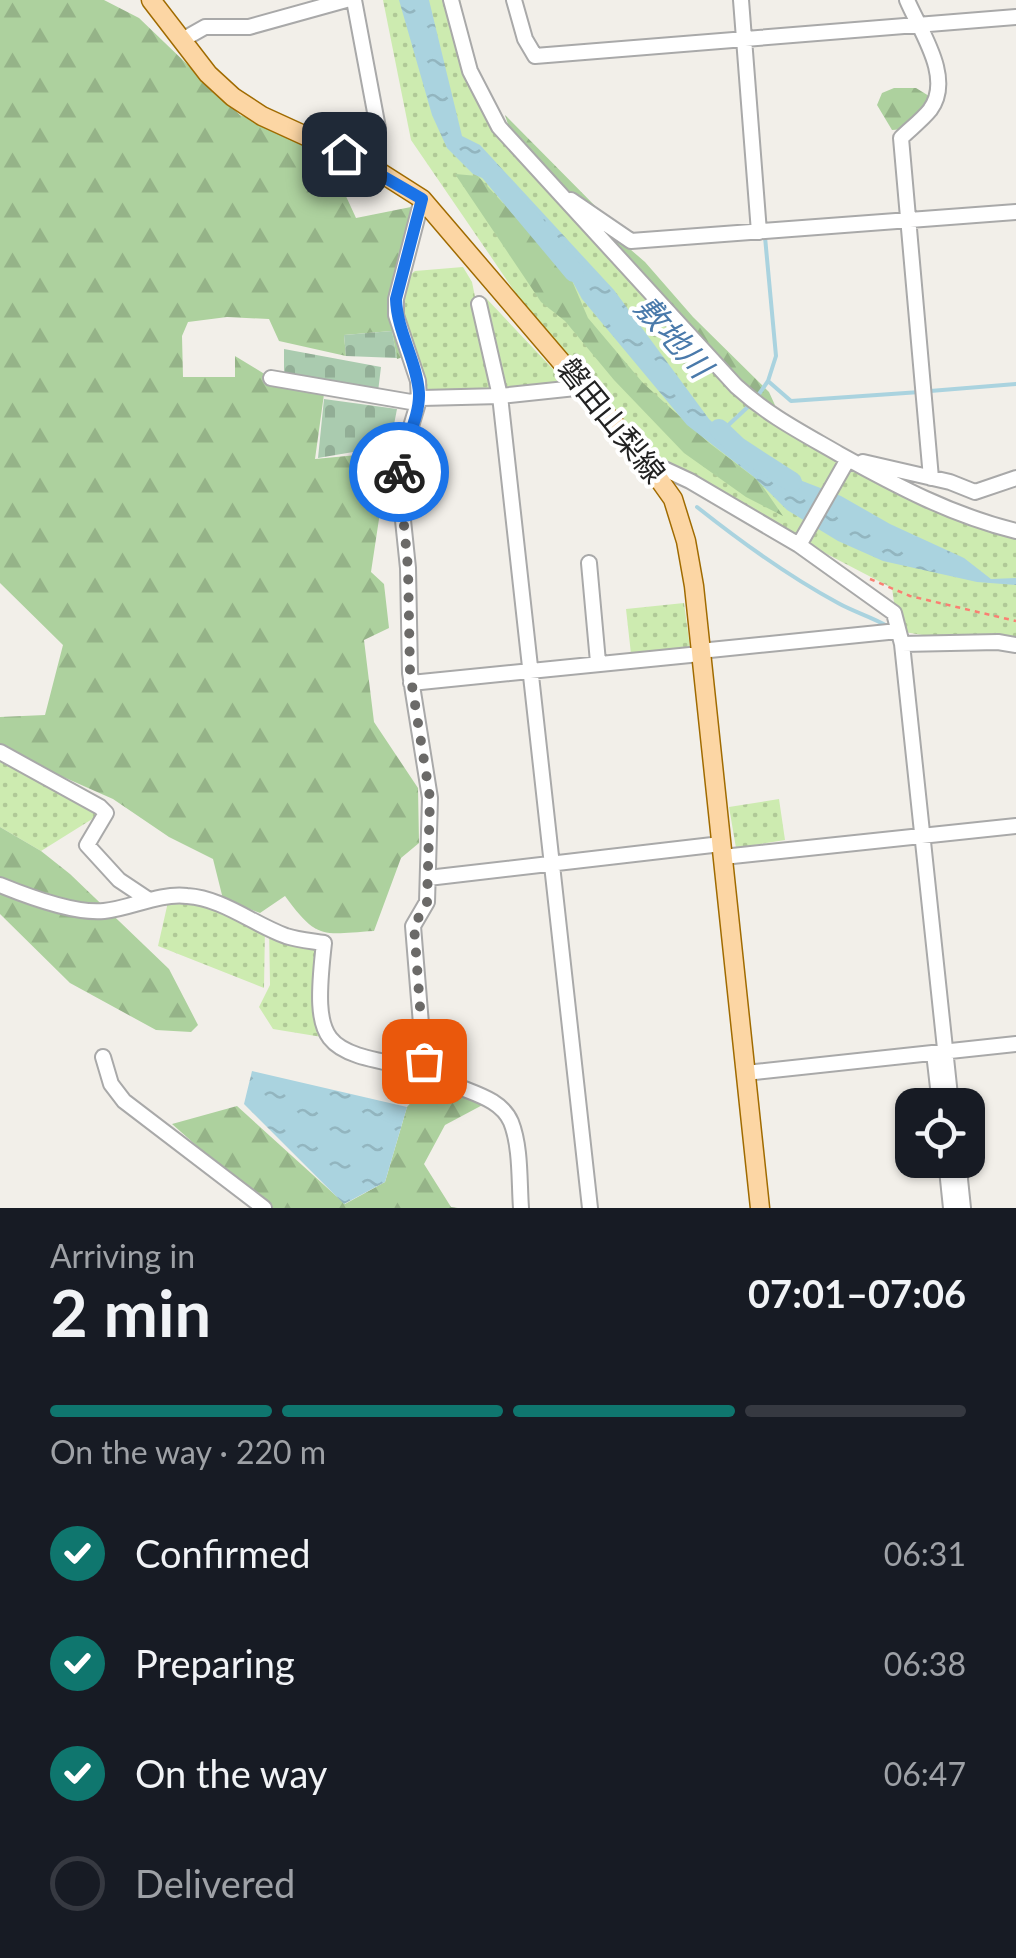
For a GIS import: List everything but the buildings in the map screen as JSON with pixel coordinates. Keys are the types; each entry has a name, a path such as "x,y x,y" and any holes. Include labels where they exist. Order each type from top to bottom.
{"main road":[{"name":"磐田山梨線","path":"151,0 208,74 262,116 367,164 422,199 646,461 673,499 686,541 700,653 760,1208"}],"street":[{"path":"182,40 204,26 239,29 346,0"},
{"path":"354,0 378,128 367,164"},
{"path":"451,0 461,44 485,105 506,136 736,386 764,412 846,463 944,510 1016,531"},
{"path":"514,0 525,39 535,56 1016,17"},
{"path":"741,0 759,232"},
{"path":"907,0 933,58 939,91 931,109 901,138 931,478"},
{"path":"561,196 631,242 1016,212"},
{"path":"422,199 396,299 396,315 418,381 419,400 399,466 408,568 411,682 430,798 427,902 414,926 424,1061 429,1072"},
{"path":"479,304 500,396 590,1208"},
{"path":"271,378 412,402 584,387"},
{"path":"646,461 690,481 855,573"},
{"path":"846,463 931,478 975,492 1016,478"},
{"path":"804,545 846,463"},
{"path":"804,545 894,613 922,836 940,1088"},
{"path":"589,563 598,662"},
{"path":"411,682 530,668 900,638 1016,645"},
{"path":"0,752 100,807 106,814 87,845 119,880 149,900"},
{"path":"428,878 1016,826"},
{"path":"0,885 92,911 149,900 187,896 206,899 287,936 324,943 318,1006 328,1038 342,1050 429,1072 490,1101 509,1118 514,1131 521,1208"},
{"path":"746,1073 1016,1044"},
{"path":"939,1052 947,1088"},
{"path":"103,1058 111,1084 124,1102 264,1208"},
{"path":"948,1178 950,1208"},
{"path":"960,1178 964,1208"}],"path":[{"path":"855,573 910,596 1016,621"}],"green space":[{"path":"0,0 104,0 139,18 240,115 322,144 356,218 411,207 400,283 409,355 397,359 392,331 344,335 346,356 279,341 269,319 227,317 188,322 182,336 183,377 235,377 235,356 271,378 325,387 315,459 357,455 387,466 371,572 384,584 389,628 364,640 374,722 418,788 419,843 401,858 374,931 322,932 306,921 285,896 260,913 223,899 213,859 169,837 113,799 0,749 0,717 45,715 63,645 0,583"},
{"path":"383,0 460,0 482,112 747,396 985,527 1016,536 1016,650 898,631 892,588 656,465 565,365 411,140"},
{"path":"894,88 916,88 929,96 916,119 892,130 877,105 882,93"},
{"path":"505,115 608,219 587,212 645,262 693,317 769,392 779,414 762,407 512,137"},
{"path":"455,174 478,176 570,276 588,318 643,383 708,442 759,481 783,516 746,497 684,453 614,380 565,321 541,302"},
{"path":"463,267 472,282 494,390 422,398 409,355 400,283 415,271"},
{"path":"485,297 568,385 506,390"},
{"path":"392,331 397,358 346,356 344,335"},
{"path":"284,349 381,367 378,392 284,381"},
{"path":"324,399 397,409 387,461 359,451 318,458"},
{"path":"684,603 690,648 631,654 626,609"},
{"path":"0,752 105,811 41,851 0,827"},
{"path":"779,799 785,840 736,848 729,807"},
{"path":"0,827 70,874 169,969 198,1025 191,1032 156,1030 70,983 0,914"},
{"path":"187,896 265,926 264,988 158,946 168,902"},
{"path":"269,927 323,947 328,1038 273,1029 259,1007 270,985"},
{"path":"435,1075 490,1101 445,1125 424,1164 451,1207 458,1208 267,1208 172,1124 237,1106 345,1204 385,1182 407,1107"}],"water":[{"path":"399,0 429,0 462,136 480,145 614,290 709,419 738,447 774,470 841,496 964,558 991,579 1016,578 1016,585 977,582 883,561 838,541 787,510 754,477 687,425 582,299 557,253 503,187 473,174 447,148 432,115"},
{"path":"252,1071 407,1107 385,1182 344,1204 244,1104"}],"waterway":[{"name":"敷地川","path":"487,168 574,272"},
{"path":"757,397 768,381 776,356 765,237"},
{"path":"768,381 791,401 920,392"},
{"path":"930,391 1016,384"},
{"path":"722,431 751,404"},
{"name":"敷地川","path":"719,429 738,447 792,482"},
{"path":"697,507 801,582 887,626"}],"way so far":[{"path":"399,472 408,568 410,673 430,798 427,902 414,926 424,1061"}],"route":[{"path":"344,154 422,199 396,299 396,315 418,381 419,400 399,472"}]}
